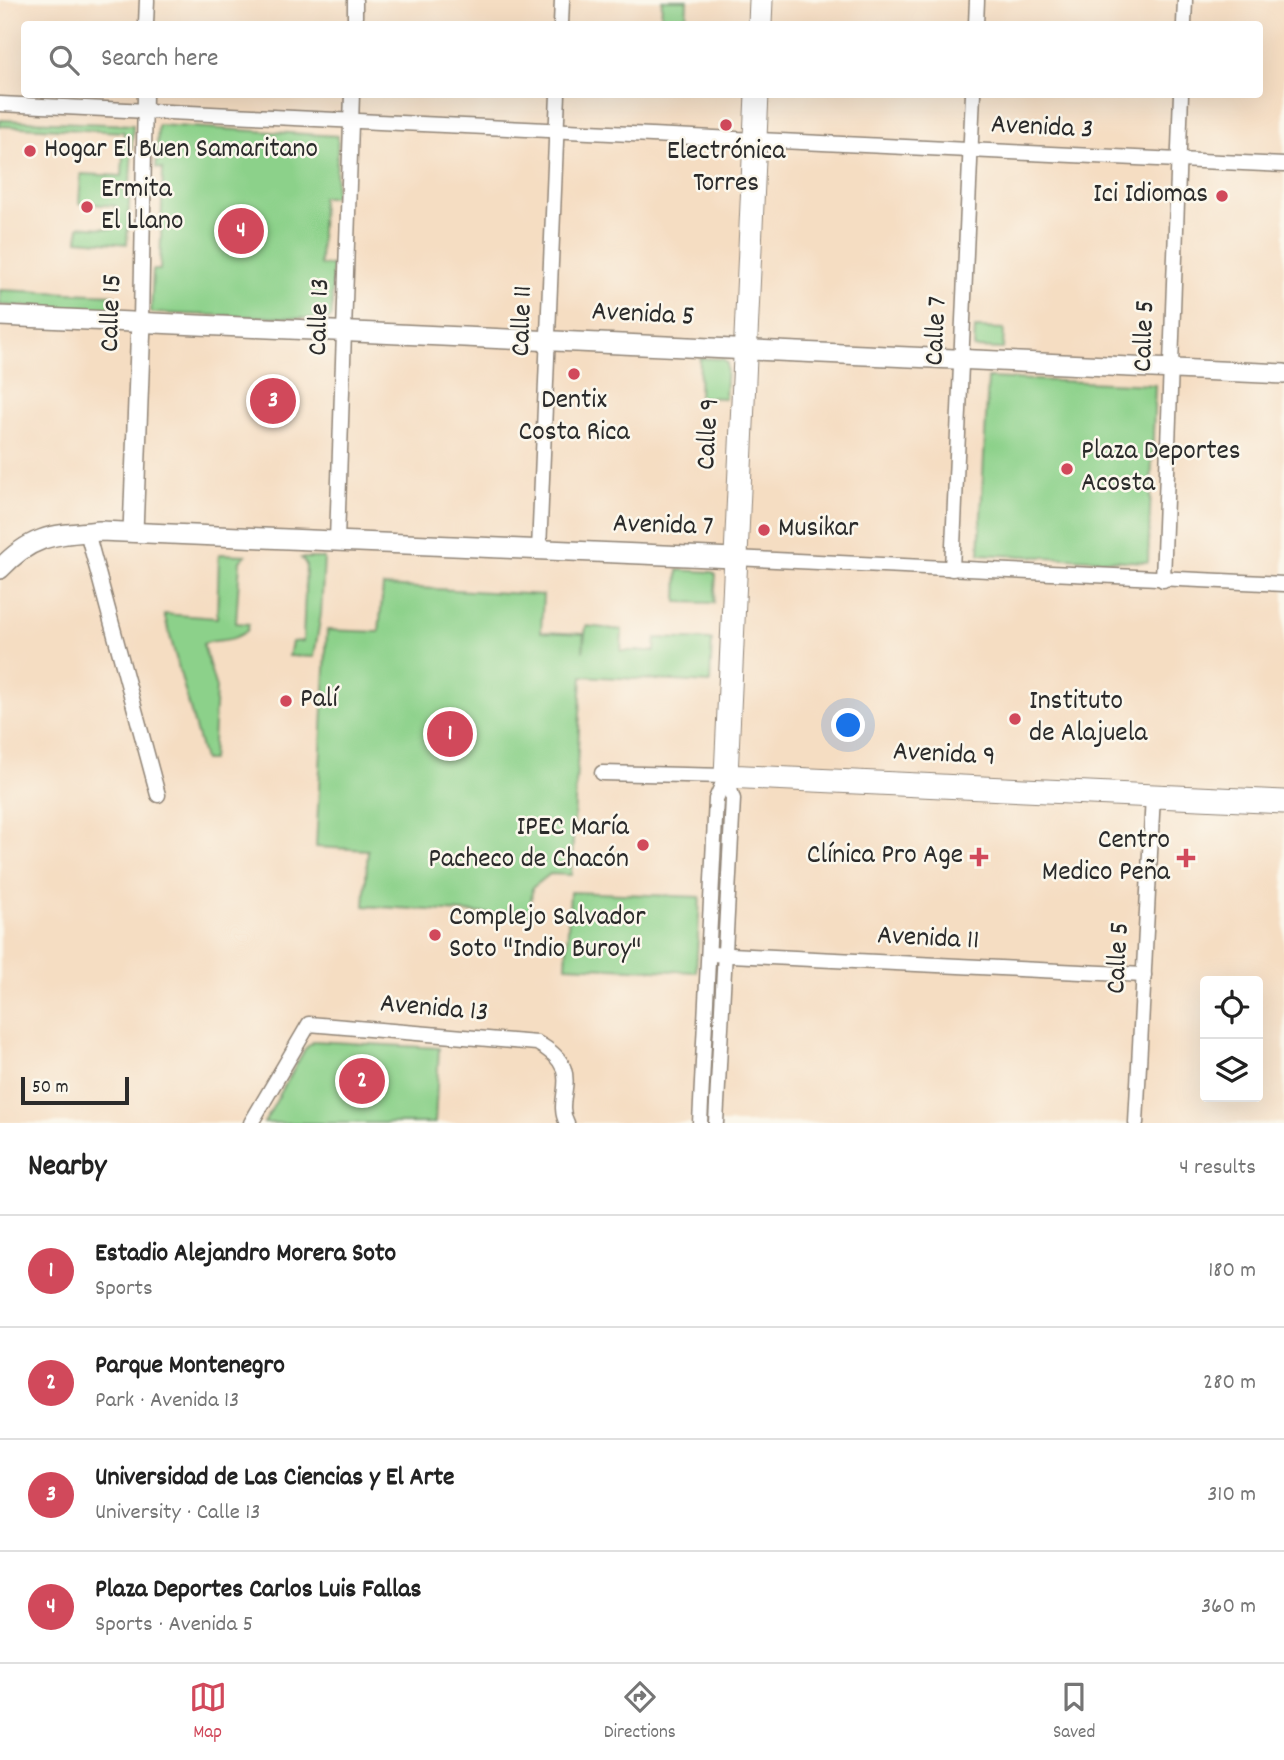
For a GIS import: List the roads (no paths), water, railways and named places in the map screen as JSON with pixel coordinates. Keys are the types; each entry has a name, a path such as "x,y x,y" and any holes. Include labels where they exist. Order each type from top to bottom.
{"main road":[{"path":"760,21 761,0"},
{"name":"Calle 9","path":"726,776 757,98"},
{"name":"Avenida 5","path":"0,316 1284,374"},
{"name":"Calle 15","path":"133,532 141,322"},
{"name":"Avenida 7","path":"0,569 22,548 41,538 88,532 734,558"},
{"name":"Avenida 9","path":"726,776 1284,802"}],"street":[{"path":"146,21 147,0"},
{"path":"355,0 355,21"},
{"path":"561,21 562,0"},
{"path":"976,21 977,0"},
{"path":"1184,21 1185,0"},
{"name":"Calle 15","path":"141,322 145,98"},
{"name":"Calle 13","path":"337,541 352,98"},
{"name":"Calle 11","path":"539,550 558,98"},
{"name":"Calle 7","path":"952,569 973,98"},
{"name":"Calle 5","path":"1163,580 1181,98"},
{"name":"Avenida 3","path":"0,104 1284,165"},
{"path":"88,532 158,796"},
{"name":"Avenida 7","path":"734,558 1284,584"},
{"name":"Avenida 9","path":"601,773 726,776"},
{"path":"700,1123 716,799 726,776"},
{"path":"716,1123 733,799 726,776"},
{"name":"Calle 5","path":"1136,1123 1153,796"},
{"name":"Avenida 11","path":"709,954 1144,975"},
{"name":"Avenida 13","path":"251,1123 309,1024 537,1043 554,1052 566,1075 566,1123"}],"place":[{"name":"Electrónica Torres","path":"726,125"},
{"name":"Hogar El Buen Samaritano","path":"30,151"},
{"name":"Ici Idiomas","path":"1222,196"},
{"name":"Ermita El Llano","path":"87,207"},
{"name":"Plaza Deportes Carlos Luis Fallas","path":"241,231"},
{"name":"Dentix Costa Rica","path":"574,374"},
{"name":"Universidad de Las Ciencias y El Arte","path":"273,401"},
{"name":"Plaza Deportes Acosta","path":"1067,469"},
{"name":"Musikar","path":"764,530"},
{"name":"Palí","path":"286,701"},
{"name":"Instituto de Alajuela","path":"1015,719"},
{"name":"Estadio Alejandro Morera Soto","path":"450,734"},
{"name":"IPEC María Pacheco de Chacón","path":"643,845"},
{"name":"Clínica Pro Age","path":"979,857"},
{"name":"Centro Medico Peña","path":"1186,858"},
{"name":"Complejo Salvador Soto \"Indio Buroy\"","path":"435,935"},
{"name":"Parque Montenegro","path":"362,1081"}]}
